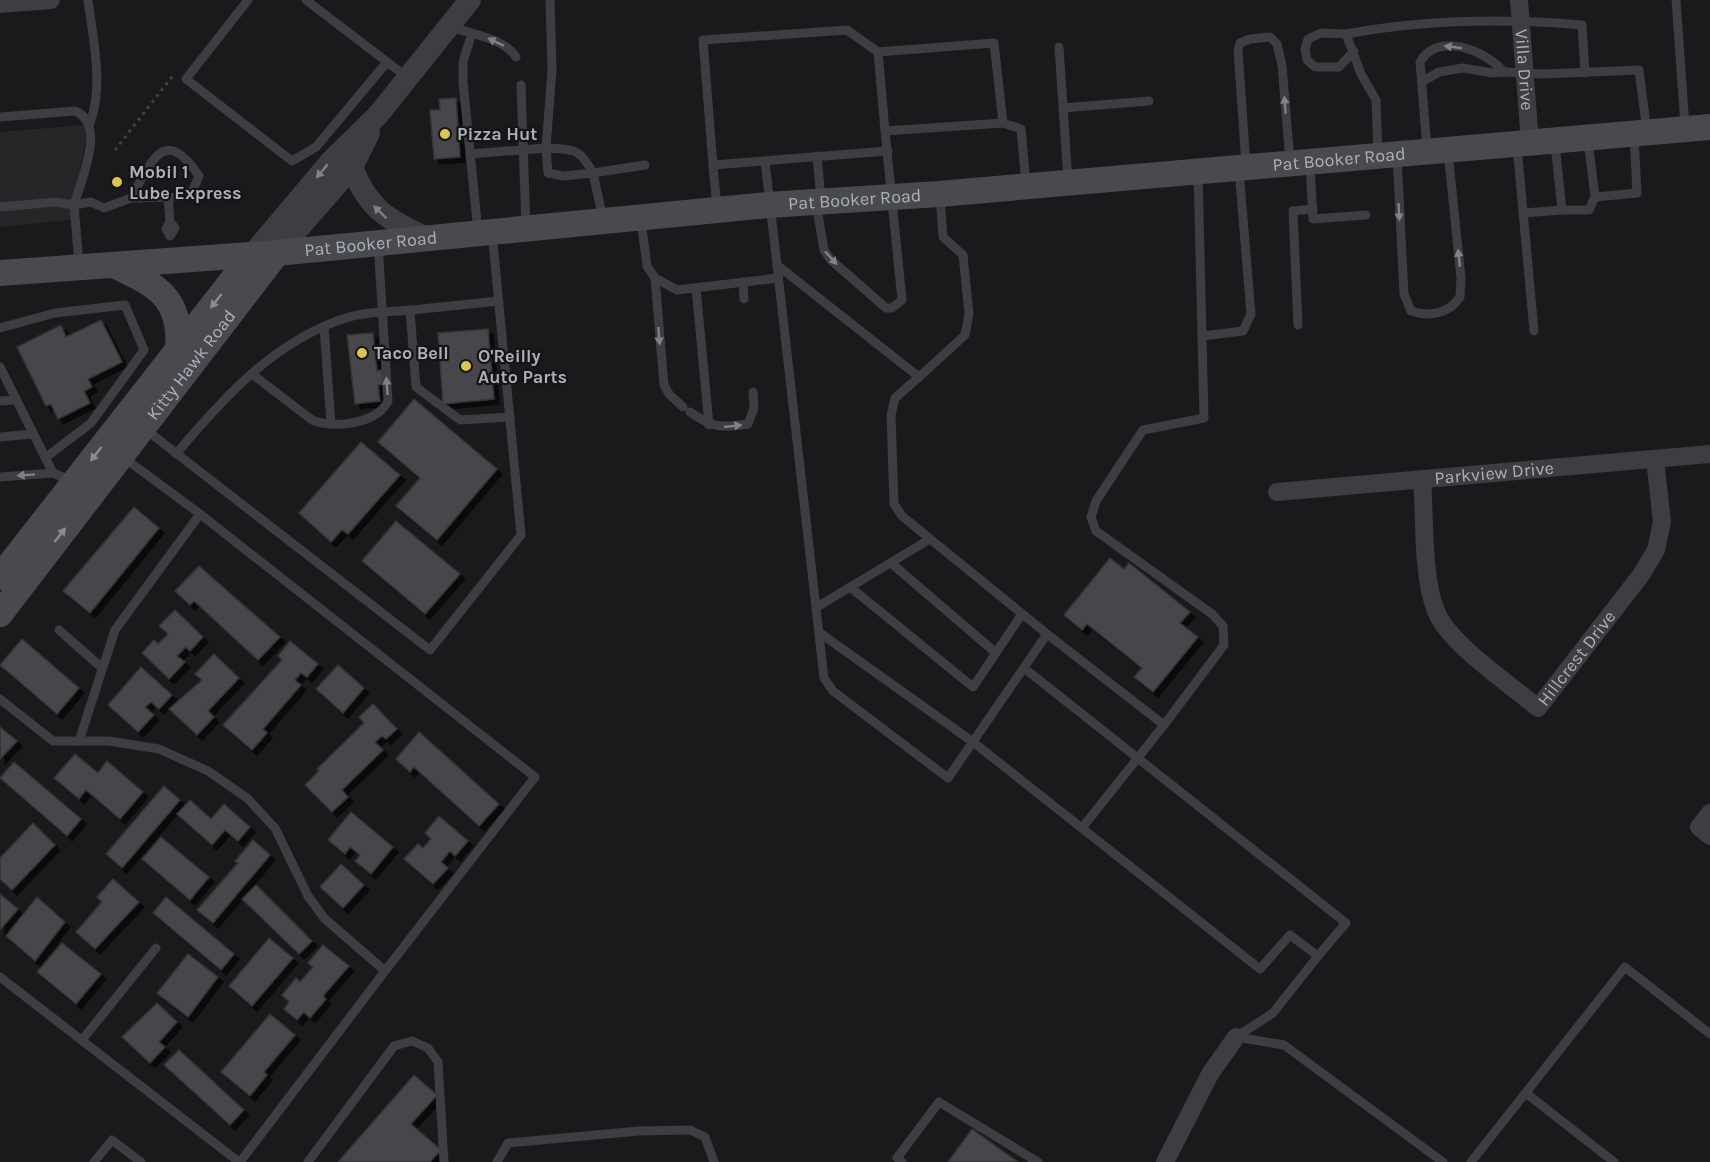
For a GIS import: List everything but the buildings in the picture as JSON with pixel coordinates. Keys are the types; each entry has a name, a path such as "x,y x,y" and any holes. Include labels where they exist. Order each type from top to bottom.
{"main road":[{"name":"Pat Booker Road","path":"0,273 114,265 171,248 252,255 768,205 1027,187 1698,128"},
{"name":"Kitty Hawk Road","path":"0,614 73,483 122,456 277,253"},
{"name":"Kitty Hawk Road","path":"0,577 252,255"},
{"path":"114,265 154,285 170,304 180,327 178,349"}],"street":[{"path":"0,4 51,0"},
{"name":"Kitty Hawk Road","path":"252,255 331,161 378,115 470,0"},
{"name":"Villa Drive","path":"1519,0 1534,142"},
{"name":"Kitty Hawk Road","path":"277,253 352,167 378,115"},
{"path":"352,167 370,203 386,219 427,238"},
{"name":"Parkview Drive","path":"1277,492 1710,454"},
{"name":"Hillcrest Drive","path":"1422,480 1430,587 1436,612 1450,634 1538,708 1641,575 1656,550 1662,522 1655,459"},
{"path":"1710,813 1699,827 1710,836"},
{"path":"1165,1162 1210,1074 1236,1037"}],"lane":[{"path":"88,0 96,88 96,108 90,123"},
{"path":"248,0 186,79 292,161 316,147 387,62"},
{"path":"306,0 408,78"},
{"path":"550,0 552,70 546,148 548,173 563,176 645,165"},
{"path":"1676,0 1698,128"},
{"path":"1354,51 1339,67 1315,67 1306,60 1305,49 1308,39 1321,33 1346,34 1390,26 1520,19 1582,25 1586,73"},
{"path":"450,26 471,36 483,36 511,50 516,57"},
{"path":"717,210 703,40 847,30 878,52 994,43 1003,123"},
{"path":"1346,34 1361,74 1376,100 1387,155 1404,294 1410,311 1422,315 1446,312 1460,297 1461,278 1420,62 1425,54 1445,45 1464,48 1496,62 1504,72"},
{"path":"143,428 430,650 521,535 499,301 470,154 463,62 471,36"},
{"path":"1203,336 1243,331 1251,314 1243,167 1240,43 1270,37 1277,44 1313,219 1366,214"},
{"path":"1059,47 1068,183"},
{"path":"817,156 818,203 824,250 886,308 892,308 902,300 878,52"},
{"path":"1423,81 1439,72 1474,68 1493,74 1639,70 1641,133 1637,193 1595,197"},
{"path":"521,85 526,229"},
{"path":"1063,108 1149,101"},
{"path":"0,117 75,111 84,115 90,123 93,138 74,205 79,267"},
{"path":"885,131 1003,123 1021,129 1027,187"},
{"path":"1523,213 1589,210 1595,197 1587,137"},
{"path":"1534,142 1562,210"},
{"path":"1534,142 1523,213 1534,331"},
{"path":"0,207 56,202 74,205 91,202 104,208 131,198 168,197 193,190 199,176 186,157 170,148 165,149 151,164 131,198"},
{"path":"470,154 524,148 575,150 584,156 593,173 603,221"},
{"path":"713,165 888,151"},
{"path":"765,161 768,205 777,265 824,678 833,691 948,778 1047,634"},
{"path":"1082,828 1224,645 1223,626 1212,614 1096,531 1091,517 1096,501 1143,430 1204,418 1198,171"},
{"path":"939,194 943,237 963,255 969,314 965,335 895,398 891,415 894,504 902,516 930,539 1164,725"},
{"path":"168,197 170,222 165,229 171,248"},
{"path":"1298,325 1293,211 1312,209"},
{"path":"641,218 647,266 655,278 677,290 778,278"},
{"path":"252,374 312,420 331,424 369,418 384,410 388,401 378,243"},
{"path":"777,265 919,377"},
{"path":"655,278 664,385 669,394 686,410 709,425 725,428 748,424 754,408 753,392"},
{"path":"743,282 744,299"},
{"path":"696,288 709,425"},
{"path":"176,453 210,414 252,374 276,353 307,333 351,316 381,311 499,301"},
{"path":"0,328 55,313 125,305 144,350 91,423 45,458"},
{"path":"410,310 416,387 460,420 510,417"},
{"path":"324,326 331,424"},
{"path":"0,367 45,458 73,483"},
{"path":"0,401 16,400"},
{"path":"0,437 33,434"},
{"path":"0,977 239,1162 536,777 200,514 122,456"},
{"path":"0,477 73,483"},
{"path":"79,741 101,667 115,630 200,514"},
{"path":"817,607 930,539"},
{"path":"891,563 996,652"},
{"path":"850,587 974,687 1022,614"},
{"path":"59,630 101,667"},
{"path":"820,633 973,742 1260,969 1290,935 1317,957"},
{"path":"1024,668 1346,923 1273,1013 1236,1037"},
{"path":"0,699 53,741 109,741 159,749 208,771 248,798 274,828 308,896 324,918 385,971"},
{"path":"82,1040 156,948"},
{"path":"1471,1162 1625,968 1710,1034"},
{"path":"1236,1037 1284,1045 1443,1162"},
{"path":"308,1162 394,1046 412,1041 428,1048 438,1062 444,1162"},
{"path":"1526,1093 1614,1162"},
{"path":"902,1162 897,1158 939,1102 1038,1162"},
{"path":"497,1162 508,1143 639,1131 690,1130 705,1137 714,1162"},
{"path":"94,1162 112,1140 141,1162"}],"shaded area":[{"path":"84,125 86,138 71,220 0,227 0,132"}],"place":[{"name":"Pizza Hut","path":"445,134"},
{"name":"Mobil 1 Lube Express","path":"117,182"},
{"name":"Taco Bell","path":"362,353"},
{"name":"O'Reilly Auto Parts","path":"466,366"}]}
